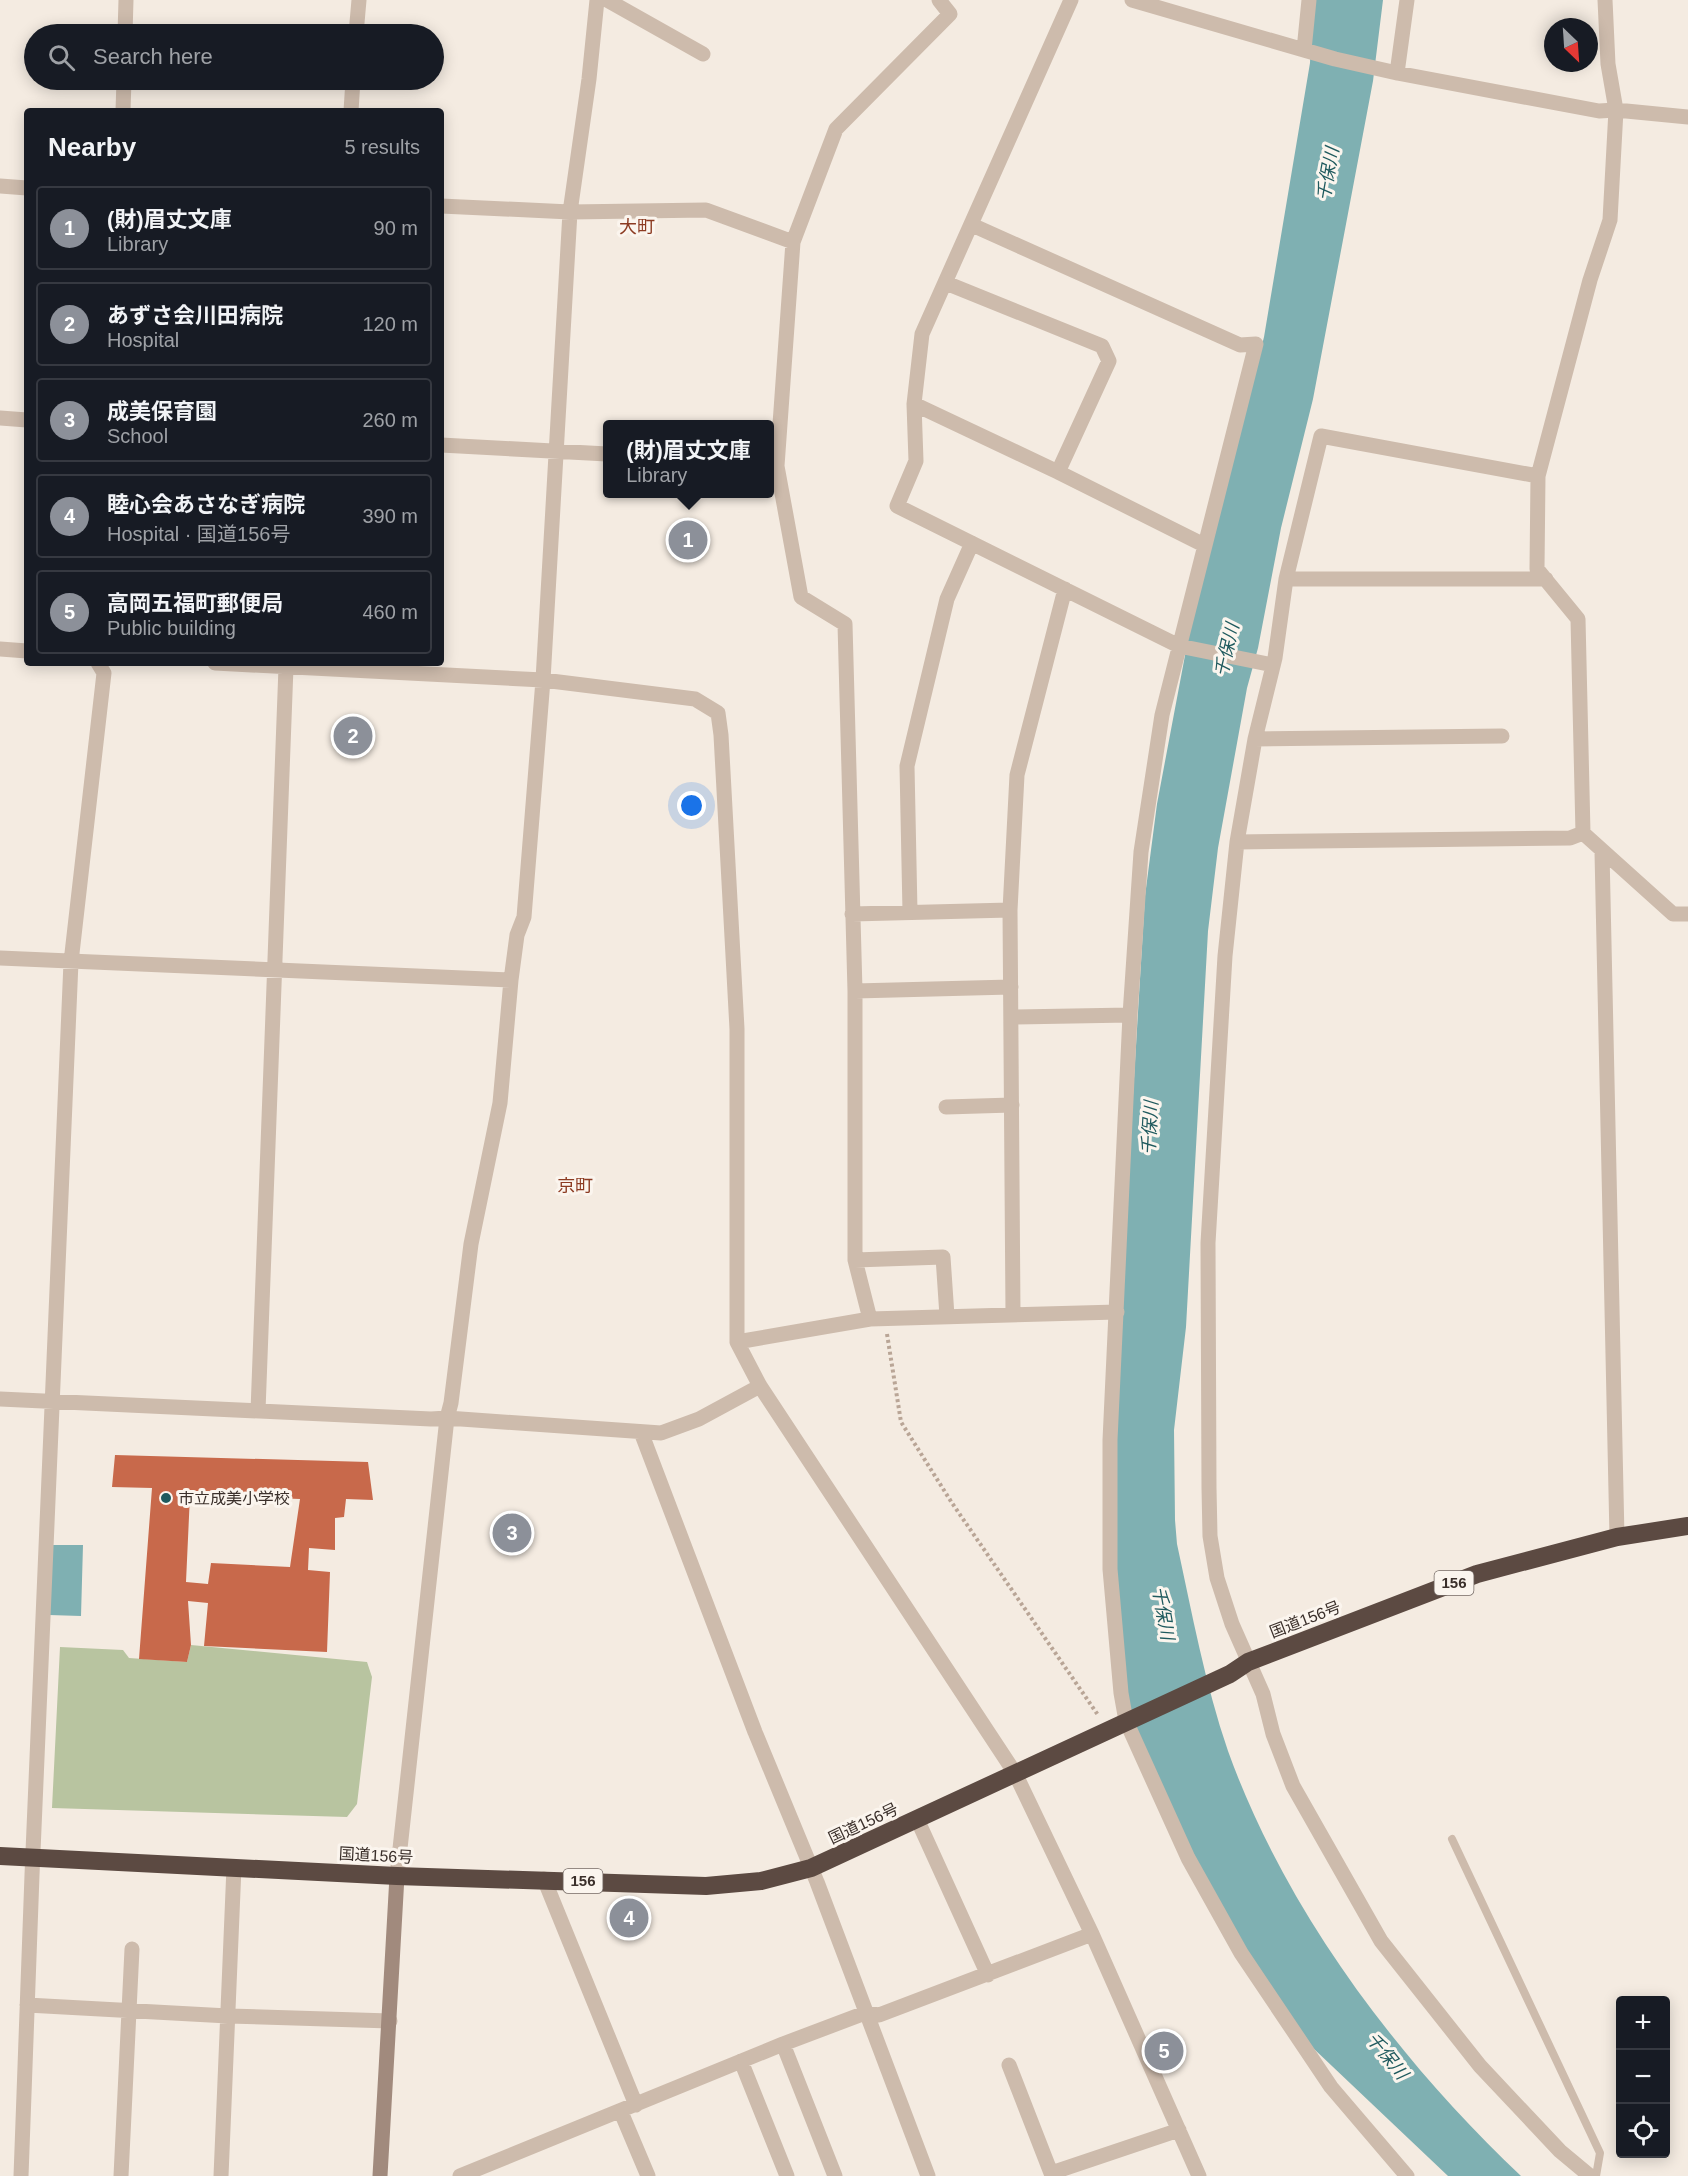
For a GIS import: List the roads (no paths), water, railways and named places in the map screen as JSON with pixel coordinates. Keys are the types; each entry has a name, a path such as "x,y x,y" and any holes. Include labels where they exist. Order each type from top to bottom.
{"highway":[{"name":"国道156号","path":"0,1856 397,1876 706,1886 761,1881 811,1868 1230,1674 1248,1662 1477,1574 1617,1538 1688,1526"}],"street":[{"path":"125,24 126,0"},
{"path":"358,24 359,0"},
{"path":"380,2176 397,1876 447,1418 451,1403 471,1244 500,1103 511,980 517,935 524,917 558,451 570,212 589,79 597,0"},
{"path":"607,0 704,54"},
{"path":"774,455 793,242 836,129 950,14 939,0"},
{"path":"1071,0 922,334 914,404 916,461 897,506 1182,647 1266,663"},
{"path":"1132,0 1149,2 1304,50 1393,71 1599,111 1616,110 1688,117"},
{"path":"1304,50 1309,0"},
{"path":"1393,71 1407,0"},
{"path":"1605,0 1608,64 1616,110 1610,220 1590,280 1538,476 1537,569 1578,619 1583,833 1673,914 1688,914"},
{"path":"123,108 124,90"},
{"path":"351,108 352,90"},
{"path":"0,186 24,188"},
{"path":"444,206 570,212 706,210 793,242"},
{"path":"972,225 1240,345 1256,344 1204,545 1182,647 1161,715 1141,852 1130,1015 1110,1440 1110,1569 1121,1693 1129,1720 1188,1858 1241,1953 1331,2087 1407,2176"},
{"path":"946,283 1102,346 1109,361 1058,472"},
{"path":"914,404 1058,472 1204,545"},
{"path":"0,418 24,420"},
{"path":"1538,476 1321,436 1266,663 1237,842 1225,956 1208,1243 1210,1536 1217,1578 1232,1624 1263,1694 1273,1734 1293,1786 1381,1941 1480,2066 1560,2151 1590,2176"},
{"path":"444,445 603,454"},
{"path":"774,471 801,597 845,624 855,991 855,1260 877,1318"},
{"path":"910,912 907,766 947,599 972,543"},
{"path":"1286,579 1546,579"},
{"path":"1013,1314 1010,910 1017,775 1065,589"},
{"path":"0,649 24,651"},
{"path":"21,2176 71,962 104,673 100,666"},
{"path":"268,666 322,666 543,680 695,699 718,713 737,1029 737,1342 760,1386 1015,1773 1092,1934 1200,2176"},
{"path":"258,1410 286,667"},
{"path":"1255,739 1502,736"},
{"path":"1237,842 1569,838 1583,833"},
{"path":"1602,852 1617,1538"},
{"path":"852,914 1010,910"},
{"path":"0,958 511,980"},
{"path":"855,991 1011,987"},
{"path":"1011,1017 1130,1015"},
{"path":"946,1107 1012,1105"},
{"path":"855,1260 944,1257 947,1316"},
{"path":"737,1342 877,1318 1117,1312"},
{"path":"0,1399 447,1418 661,1433 699,1419 760,1386"},
{"path":"641,1432 928,2176"},
{"path":"917,1819 988,1975"},
{"path":"221,2176 234,1867"},
{"path":"544,1879 636,2105"},
{"path":"460,2176 496,2169 636,2105 783,2044 865,2013 879,2014 988,1975 1092,1934"},
{"path":"121,2176 132,1949"},
{"path":"27,2005 228,2016 390,2021"},
{"path":"783,2044 835,2176"},
{"path":"741,2061 787,2176"},
{"path":"1009,2065 1051,2173 1179,2130"},
{"path":"621,2112 648,2176"}],"lane":[{"path":"1452,1839 1600,2153 1596,2176"}],"water":[{"name":"千保川","path":"1314,0 1383,0 1373,81 1313,399 1281,528 1258,648 1247,688 1218,848 1208,931 1186,1327 1174,1430 1177,1544 1212,1700 1228,1751 1252,1810 1281,1868 1314,1925 1350,1980 1390,2033 1432,2083 1521,2176 1448,2176 1313,2048 1251,1957 1189,1852 1131,1725 1115,1564 1116,1456 1129,1162 1145,896 1157,804 1190,629 1264,337 1310,63"},
{"path":"51,1545 83,1545 81,1616 49,1615"}],"place":[{"name":"(財)眉丈文庫","path":"688,540"},
{"name":"あずさ会川田病院","path":"353,736"},
{"name":"市立成美小学校","path":"166,1498"},
{"name":"成美保育園","path":"512,1533"},
{"name":"睦心会あさなぎ病院","path":"629,1918"},
{"name":"高岡五福町郵便局","path":"1164,2051"}],"district":[{"name":"大町","path":"637,227"},
{"name":"京町","path":"575,1186"}]}
